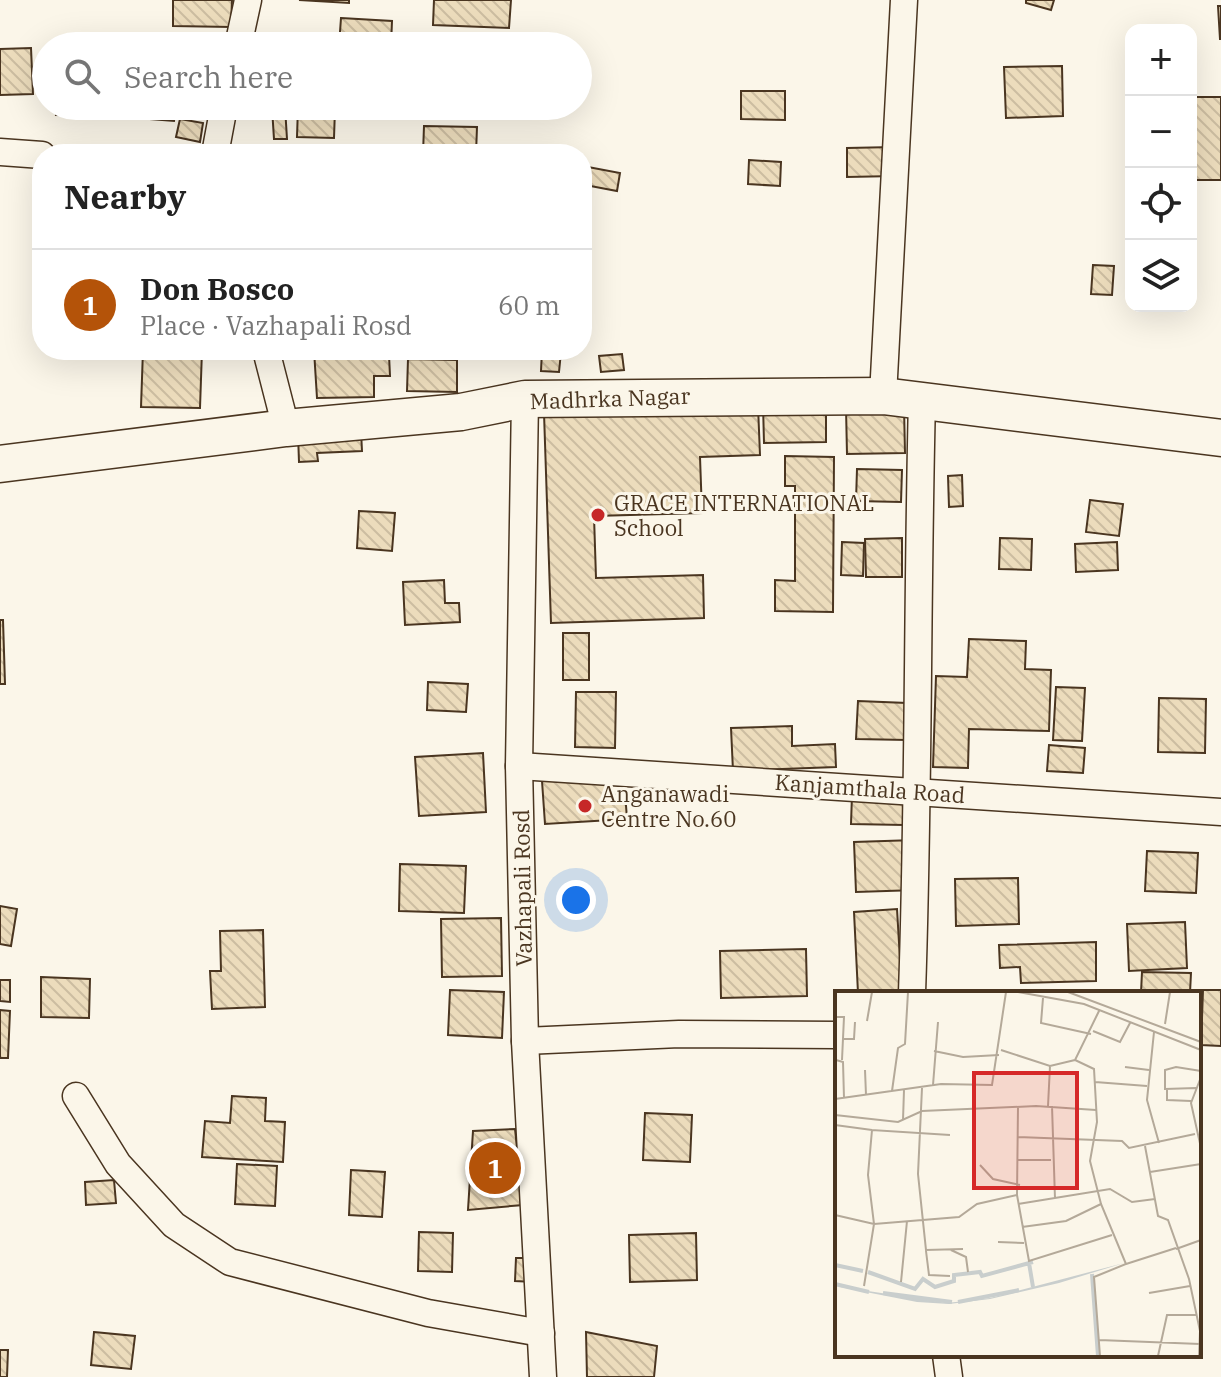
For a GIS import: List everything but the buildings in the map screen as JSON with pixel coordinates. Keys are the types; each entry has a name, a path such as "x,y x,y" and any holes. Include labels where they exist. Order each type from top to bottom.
{"street":[{"path":"241,32 248,0"},
{"path":"883,396 904,0"},
{"path":"217,144 221,120"},
{"path":"0,152 32,154"},
{"path":"269,360 286,428"},
{"name":"Madhrka Nagar","path":"0,464 286,428 461,412 525,399 883,396 1221,438"},
{"name":"Vazhapali Rosd","path":"525,399 519,766 525,1041 543,1377"},
{"path":"912,991 919,791 916,623 922,400"},
{"name":"Kanjamthala Road","path":"519,766 1221,812"},
{"path":"525,1041 679,1034 835,1035"},
{"path":"76,1096 118,1164 164,1215 230,1262 428,1313 541,1333"},
{"path":"946,1357 949,1377"}],"place":[{"name":"GRACE INTERNATIONAL School","path":"598,515"},
{"name":"Anganawadi Centre No.60","path":"585,806"},
{"name":"Don Bosco","path":"495,1168"}]}
